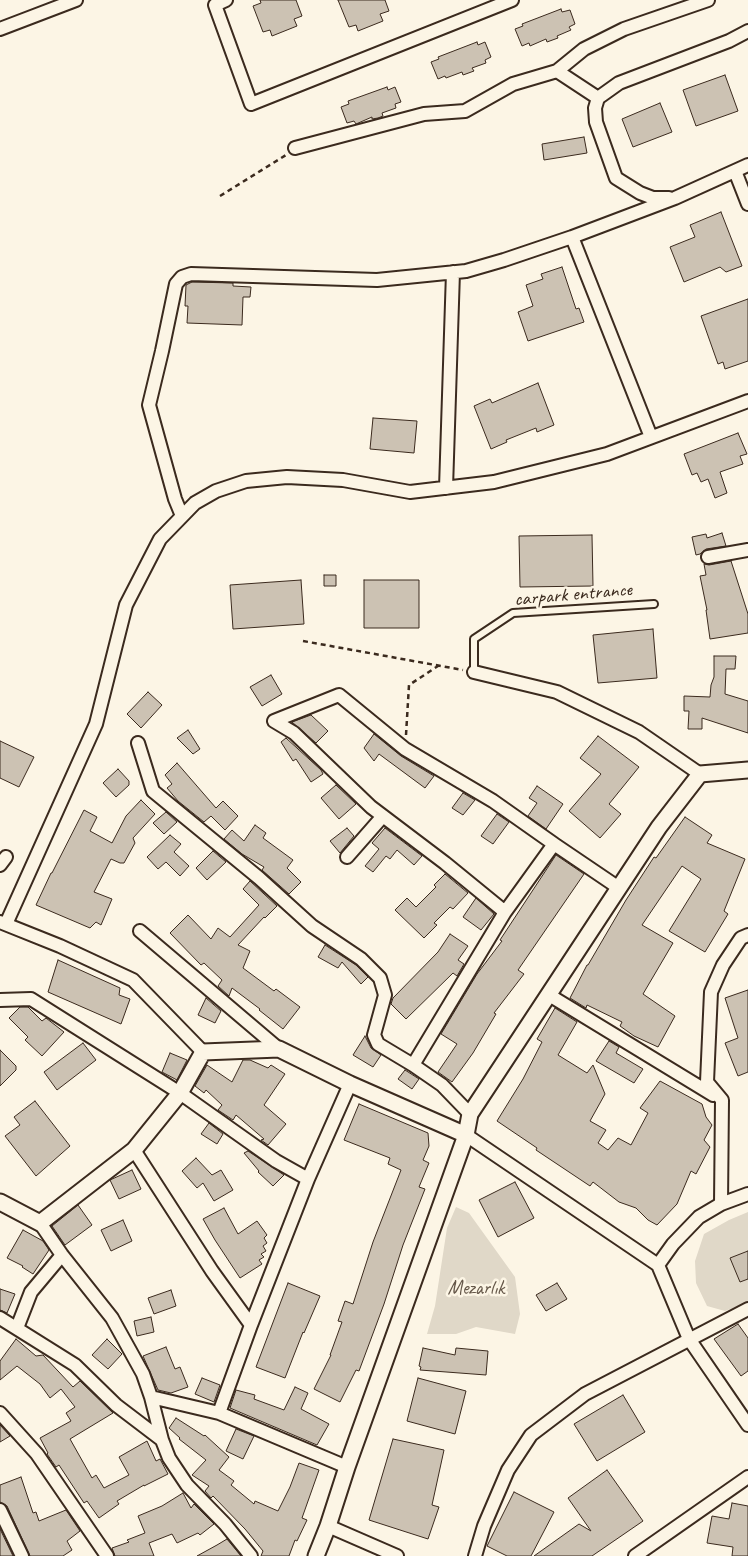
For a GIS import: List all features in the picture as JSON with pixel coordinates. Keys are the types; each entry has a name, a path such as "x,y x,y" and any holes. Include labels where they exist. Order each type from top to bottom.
{"street":[{"path":"0,29 76,0"},
{"path":"226,0 215,5 252,104 512,0"},
{"path":"295,148 424,114 465,111 513,84 557,71 584,49 616,33 708,0"},
{"path":"675,198 653,198 640,194 616,178 596,122 595,108 598,98 619,83 748,32"},
{"path":"557,71 598,98"},
{"path":"182,516 175,499 149,406 176,284 182,277 192,274 377,280 466,271 572,237 675,198 748,164"},
{"path":"735,171 748,204"},
{"path":"572,237 651,437"},
{"path":"446,488 453,272"},
{"path":"279,1049 204,1052 132,980 60,946 3,923 96,724 126,604 160,539 195,503 216,491 246,481 287,477 342,480 410,492 494,482 607,454 748,401"},
{"path":"708,556 748,550"},
{"path":"474,672 557,692 639,732 700,774 748,770"},
{"path":"505,912 445,863 371,807 294,733 274,721 339,695 405,749 493,801 619,888"},
{"path":"138,743 154,791 259,878 312,926 362,959 380,978 385,995 374,1035 378,1044 414,1065 442,1085 470,1114"},
{"path":"316,1556 466,1135 470,1114 659,828 700,774"},
{"path":"347,857 383,816"},
{"path":"414,1065 505,912 554,844"},
{"path":"140,931 279,1049 350,1084 466,1135 658,1265 689,1339 748,1426"},
{"path":"721,1204 722,1100 707,1082 711,992 723,965 741,938 748,935"},
{"path":"549,995 722,1100"},
{"path":"0,1000 31,999 180,1092 276,1161 308,1179"},
{"path":"40,1223 134,1150 180,1092 204,1052"},
{"path":"220,1412 251,1325 308,1179 350,1084"},
{"path":"134,1150 212,1271 251,1325"},
{"path":"658,1265 673,1244 699,1217 721,1204 748,1194"},
{"path":"0,1202 40,1223 62,1255 112,1318 143,1374 169,1458 187,1485 225,1524 251,1556"},
{"path":"17,1328 31,1292 62,1255"},
{"path":"475,1556 484,1526 508,1470 531,1435 585,1394 748,1309"},
{"path":"0,1318 75,1365 116,1405 162,1440"},
{"path":"151,1398 220,1412 347,1467"},
{"path":"0,1413 37,1454 106,1556"},
{"path":"635,1556 748,1477"},
{"path":"0,1510 22,1556"},
{"path":"328,1526 397,1556"}],"lane":[{"name":"carpark entrance","path":"474,672 474,639 513,613 654,604"}],"path":[{"path":"220,196 295,148"},
{"path":"303,641 474,672"},
{"path":"405,749 409,685 439,666"}],"green space":[{"name":"Mezarlık","path":"456,1207 469,1213 515,1277 520,1314 515,1334 476,1327 456,1334 427,1334 435,1306 447,1228"},
{"path":"748,1212 748,1302 725,1311 707,1306 696,1283 695,1261 704,1234"}],"building":[{"path":"260,0 296,0 302,16 294,19 297,26 272,36 270,30 263,32 253,6 261,3"},
{"path":"338,0 385,0 389,11 380,14 383,21 358,31 356,25 349,27"},
{"path":"561,9 562,12 570,10 575,24 569,27 571,30 547,42 546,39 530,46 529,43 522,46 515,29 523,26 522,24"},
{"path":"477,42 478,45 485,42 491,57 485,60 486,63 472,68 474,71 463,75 462,72 438,79 431,62 439,59 438,57"},
{"path":"725,75 738,111 696,126 683,90"},
{"path":"387,87 388,90 395,87 401,102 395,104 396,108 382,113 383,116 378,118 372,119 372,117 356,124 354,121 347,123 341,107 349,104 348,101"},
{"path":"660,103 672,132 633,147 622,119"},
{"path":"584,137 587,153 544,160 542,144"},
{"path":"721,212 742,266 726,272 720,267 684,282 670,247 695,237 690,225"},
{"path":"562,267 576,309 579,308 584,322 528,341 518,312 533,306 526,285 543,279 541,274"},
{"path":"192,282 233,283 233,286 251,287 250,297 243,297 242,325 187,323 188,306 185,306 186,285"},
{"path":"748,299 748,361 725,369 723,362 718,364 701,316"},
{"path":"538,383 554,425 537,432 536,428 506,440 507,442 491,449 474,406 490,399 492,403"},
{"path":"373,418 417,421 414,453 370,449"},
{"path":"738,433 747,454 740,456 743,464 720,472 727,493 715,498 708,479 701,482 697,473 692,475 684,454"},
{"path":"722,533 726,546 706,549 696,555 692,537 706,534 707,538"},
{"path":"592,535 593,586 520,587 519,536"},
{"path":"731,561 748,614 748,633 710,639 707,610 700,576 706,575 704,564 709,565"},
{"path":"324,575 336,575 336,586 324,586"},
{"path":"301,580 304,624 233,629 230,585"},
{"path":"364,580 419,580 419,628 364,628"},
{"path":"653,629 657,678 598,683 593,635"},
{"path":"714,656 736,656 735,669 726,669 725,694 748,701 748,733 702,718 702,729 688,729 689,711 684,711 684,696 710,697 714,677"},
{"path":"271,675 282,694 262,706 250,687"},
{"path":"148,692 162,705 141,728 127,714"},
{"path":"311,715 328,731 316,743 292,722"},
{"path":"188,730 200,749 193,754 177,738"},
{"path":"374,734 401,756 434,776 425,788 379,754 374,761 364,748"},
{"path":"598,736 639,767 609,804 621,814 600,838 569,811 601,774 580,758"},
{"path":"286,738 323,774 311,782 296,759 293,761 281,742"},
{"path":"0,741 34,757 19,787 0,778"},
{"path":"177,763 216,808 223,801 238,816 225,830 211,816 204,822 178,801 167,788 172,784 165,775"},
{"path":"118,769 129,781 129,785 116,797 103,783"},
{"path":"336,785 356,804 339,819 321,798"},
{"path":"537,786 563,804 546,829 528,816 537,803 529,798"},
{"path":"463,793 475,800 463,815 452,808"},
{"path":"141,800 155,814 133,838 135,843 124,863 111,859 94,892 112,899 101,925 96,922 90,928 36,905 84,810 97,817 90,831 112,843 126,816"},
{"path":"166,812 177,822 164,834 153,823"},
{"path":"497,814 509,822 493,844 481,836"},
{"path":"685,817 712,835 707,843 745,859 724,911 728,914 705,952 669,931 701,879 682,866 642,925 673,943 643,994 675,1016 658,1047 634,1036 620,1026 622,1022 587,1005 586,1008 570,998 587,965 626,900 654,857 656,858"},
{"path":"255,825 266,833 263,838 293,860 287,868 301,882 289,894 262,870 264,867 242,854 224,839 232,830 244,841"},
{"path":"347,828 354,836 340,853 330,841"},
{"path":"385,828 422,856 414,865 397,850 390,859 386,856 373,872 365,866 379,849 372,843"},
{"path":"170,835 181,844 174,852 189,866 180,876 166,862 158,869 147,857"},
{"path":"213,851 226,862 207,880 196,868"},
{"path":"556,855 584,874 518,970 524,974 494,1013 496,1014 473,1053 452,1082 438,1072 457,1044 441,1034 477,974 502,941 500,940"},
{"path":"445,874 468,893 453,909 450,907 434,923 437,925 424,938 395,910 407,898 416,907 436,887 434,885"},
{"path":"250,881 277,906 238,945 250,951 243,968 300,1007 283,1029 232,988 229,996 218,986 222,980 204,963 201,965 170,933 188,915 211,939 218,928 230,937 259,905 243,889"},
{"path":"476,898 494,914 481,930 463,917"},
{"path":"450,934 468,946 458,960 464,964 457,976 453,973 406,1019 391,1004 393,998 438,952"},
{"path":"325,945 356,965 368,977 361,984 342,962 338,968 318,957"},
{"path":"58,960 120,988 119,995 130,999 121,1024 48,992"},
{"path":"748,990 748,1072 738,1076 725,1043 738,1038 725,998"},
{"path":"206,998 221,1011 215,1023 198,1015"},
{"path":"20,1007 28,1007 42,1021 46,1018 64,1032 42,1056 25,1040 28,1037 9,1018"},
{"path":"555,1008 577,1022 558,1055 587,1073 593,1065 605,1094 590,1121 606,1130 598,1143 608,1150 618,1138 631,1145 648,1113 640,1108 660,1081 702,1104 706,1117 712,1125 704,1140 710,1147 696,1174 691,1171 677,1204 657,1225 648,1220 636,1208 619,1202 593,1182 590,1186 497,1121 523,1079 542,1042 537,1039"},
{"path":"365,1036 371,1048 381,1055 373,1067 353,1055"},
{"path":"609,1041 619,1047 616,1053 643,1069 634,1083 596,1061"},
{"path":"83,1043 96,1060 57,1090 44,1072"},
{"path":"0,1050 16,1066 16,1070 0,1086"},
{"path":"170,1053 187,1060 177,1080 162,1072"},
{"path":"243,1060 250,1060 268,1068 271,1065 285,1074 264,1105 286,1124 268,1145 261,1140 264,1139 236,1115 233,1120 218,1110 222,1105 206,1090 204,1093 195,1086 207,1065 232,1082"},
{"path":"405,1070 419,1079 412,1089 398,1079"},
{"path":"35,1101 70,1146 36,1176 5,1136 20,1125 14,1117"},
{"path":"359,1104 428,1133 429,1146 423,1160 429,1163 419,1187 425,1189 403,1245 384,1304 359,1371 356,1370 340,1402 314,1389 331,1355 342,1322 338,1321 345,1301 353,1304 373,1242 401,1170 388,1164 390,1158 344,1140"},
{"path":"209,1123 223,1134 217,1144 201,1134"},
{"path":"248,1151 284,1175 273,1186 258,1172 244,1153"},
{"path":"196,1158 212,1175 221,1170 233,1190 214,1201 203,1183 197,1188 182,1171"},
{"path":"132,1170 141,1189 119,1199 110,1180"},
{"path":"515,1182 534,1218 498,1237 479,1200"},
{"path":"78,1205 92,1225 65,1245 52,1226"},
{"path":"224,1208 238,1234 257,1221 267,1235 264,1238 267,1243 263,1246 266,1251 261,1254 264,1257 259,1260 262,1264 240,1278 203,1219"},
{"path":"123,1220 132,1241 111,1251 101,1230"},
{"path":"23,1230 43,1241 49,1250 33,1274 23,1266 7,1258"},
{"path":"748,1251 748,1279 740,1282 730,1258"},
{"path":"288,1283 320,1296 303,1332 285,1378 256,1367"},
{"path":"557,1283 567,1299 546,1311 536,1295"},
{"path":"0,1289 15,1294 7,1313 0,1310"},
{"path":"171,1290 176,1306 154,1314 148,1298"},
{"path":"151,1317 154,1332 137,1336 134,1321"},
{"path":"738,1324 748,1338 748,1371 741,1376 714,1339"},
{"path":"16,1339 36,1356 43,1355 73,1387 80,1381 113,1413 70,1439 92,1478 96,1475 104,1488 129,1475 119,1457 147,1441 156,1461 160,1459 168,1474 144,1485 117,1501 119,1504 99,1518 87,1501 84,1503 59,1465 56,1467 47,1454 40,1438 71,1421 66,1413 75,1407 61,1389 50,1398 40,1384 17,1366 0,1380 0,1361"},
{"path":"107,1339 122,1354 108,1369 92,1355"},
{"path":"166,1347 175,1369 180,1367 188,1387 171,1393 158,1390 143,1356"},
{"path":"423,1348 455,1355 456,1348 488,1351 486,1375 420,1370 421,1367 419,1366"},
{"path":"202,1378 220,1385 214,1402 195,1394"},
{"path":"418,1378 466,1391 455,1434 407,1421"},
{"path":"295,1387 308,1393 301,1409 329,1424 317,1445 230,1408 236,1390 255,1395 254,1399 284,1410"},
{"path":"623,1395 645,1432 597,1461 574,1424"},
{"path":"176,1418 205,1435 229,1457 219,1470 234,1481 231,1485 254,1504 255,1501 278,1511 299,1463 319,1470 302,1518 307,1520 297,1541 295,1540 289,1556 261,1556 263,1551 245,1529 213,1496 211,1498 205,1491 209,1486 192,1475 206,1460 179,1439 169,1428"},
{"path":"0,1425 10,1436 0,1442"},
{"path":"236,1429 254,1436 243,1459 226,1451"},
{"path":"393,1439 444,1450 432,1505 439,1507 428,1539 369,1520"},
{"path":"607,1470 643,1521 592,1556 534,1556 579,1524 591,1531 568,1498"},
{"path":"21,1477 33,1513 36,1512 39,1521 66,1510 80,1531 67,1541 72,1550 63,1556 30,1556 7,1506 0,1502 0,1485"},
{"path":"514,1492 554,1512 531,1556 507,1556 487,1546"},
{"path":"183,1493 191,1508 194,1504 214,1524 200,1535 198,1533 177,1543 172,1534 149,1543 154,1556 115,1556 112,1548 129,1542 127,1540 145,1533 138,1516 162,1506"},
{"path":"732,1503 748,1506 748,1556 732,1556 733,1547 707,1543 712,1516 729,1519"},
{"path":"0,1529 13,1556 0,1556"},
{"path":"227,1539 241,1556 197,1556 217,1545"}]}
